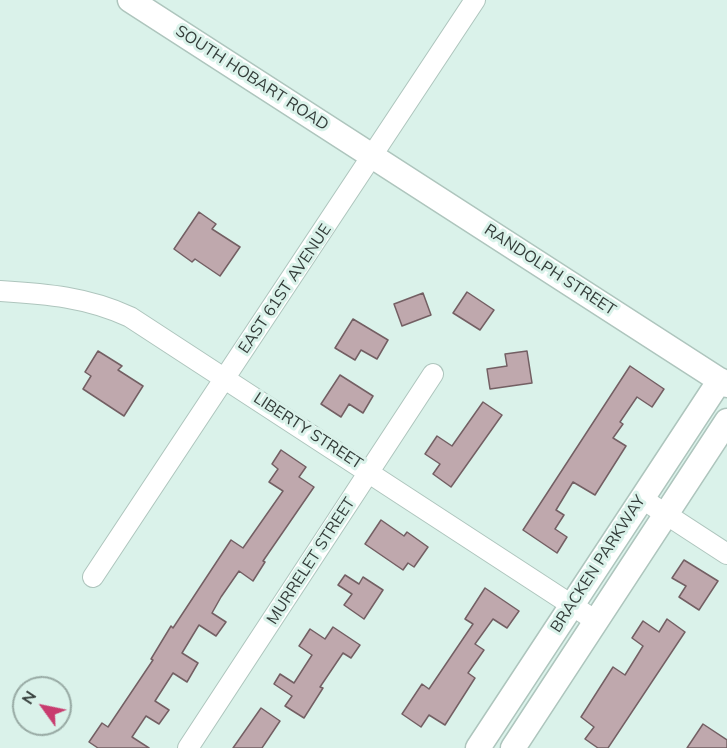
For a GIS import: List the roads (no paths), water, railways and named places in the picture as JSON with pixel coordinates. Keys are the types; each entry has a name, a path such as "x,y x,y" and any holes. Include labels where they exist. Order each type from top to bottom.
{"street":[{"name":"SOUTH HOBART ROAD","path":"130,0 374,156"},
{"name":"EAST 61ST AVENUE","path":"93,577 374,156 475,0"},
{"name":"RANDOLPH STREET","path":"374,156 723,382"},
{"name":"LIBERTY STREET","path":"0,291 69,296 109,307 153,331 596,621"},
{"name":"MURRELET STREET","path":"188,748 433,374"},
{"name":"BRACKEN PARKWAY","path":"478,748 641,498 723,382"},
{"name":"BRACKEN PARKWAY","path":"513,748 727,421"},
{"path":"641,498 727,554"}]}
